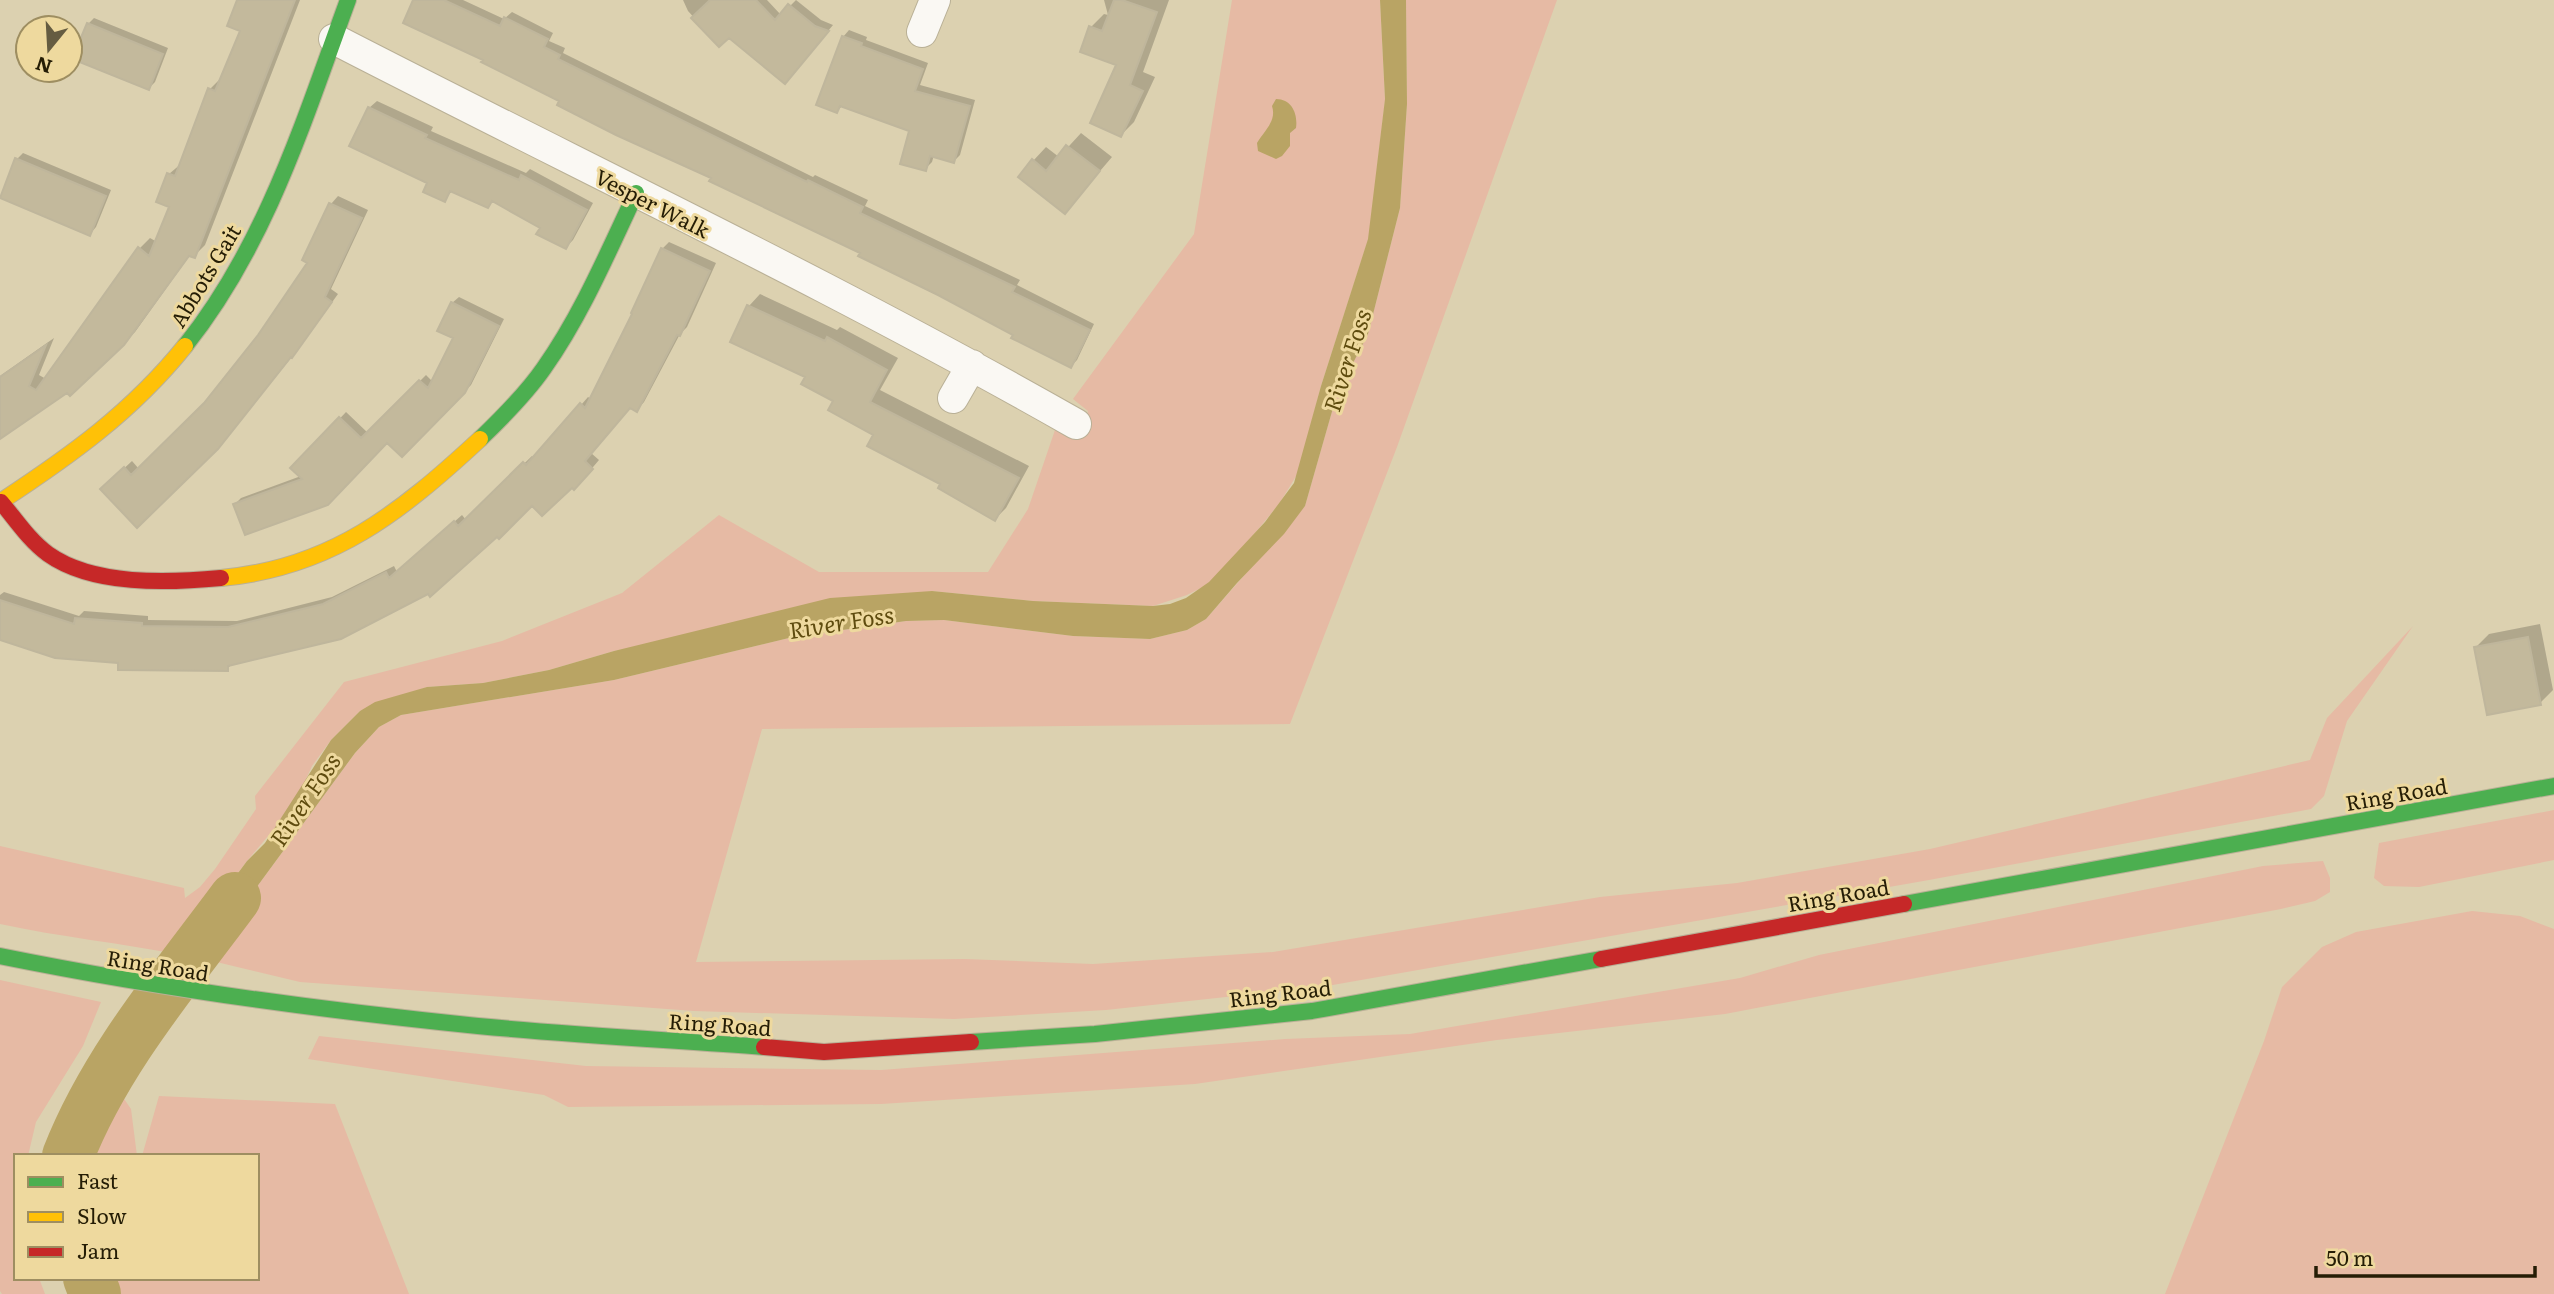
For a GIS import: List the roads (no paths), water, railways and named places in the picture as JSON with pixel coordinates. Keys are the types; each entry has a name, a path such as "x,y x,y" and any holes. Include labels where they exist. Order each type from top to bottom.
{"main road":[{"name":"Abbots Gait","path":"1,502 103,431 180,354 210,313 239,266 273,197 348,0"},
{"path":"1,502 46,552 58,561 104,576 130,579 234,578 323,553 363,534 391,516 465,453 514,405 538,376 570,326 636,193"},
{"name":"Ring Road","path":"0,956 105,977 300,1006 480,1026 824,1052 1095,1034 1312,1011 2554,786"}],"street":[{"name":"Vesper Walk","path":"334,40 816,283 972,365 1076,424"},
{"path":"953,398 972,365"}],"water":[{"path":"1380,0 1406,0 1407,104 1400,208 1368,334 1337,394 1305,506 1284,534 1206,619 1187,630 1150,639 1073,636 944,620 906,621 793,637 614,680 401,715 379,727 355,753 204,959 181,955 247,861 265,843 331,740 360,711 375,702 427,687 483,683 549,670 614,651 830,598 932,591 1033,601 1153,606 1186,598 1209,582 1265,522 1294,483 1321,386 1368,239 1385,99"},
{"path":"1276,99 1290,104 1293,108 1296,128 1290,133 1290,146 1276,159 1258,151 1257,143 1269,126 1273,116 1272,106"}],"waterway":[{"name":"River Foss","path":"69,1154 83,1121 121,1054 235,898"},
{"name":"River Foss","path":"90,1280 95,1294"}]}
